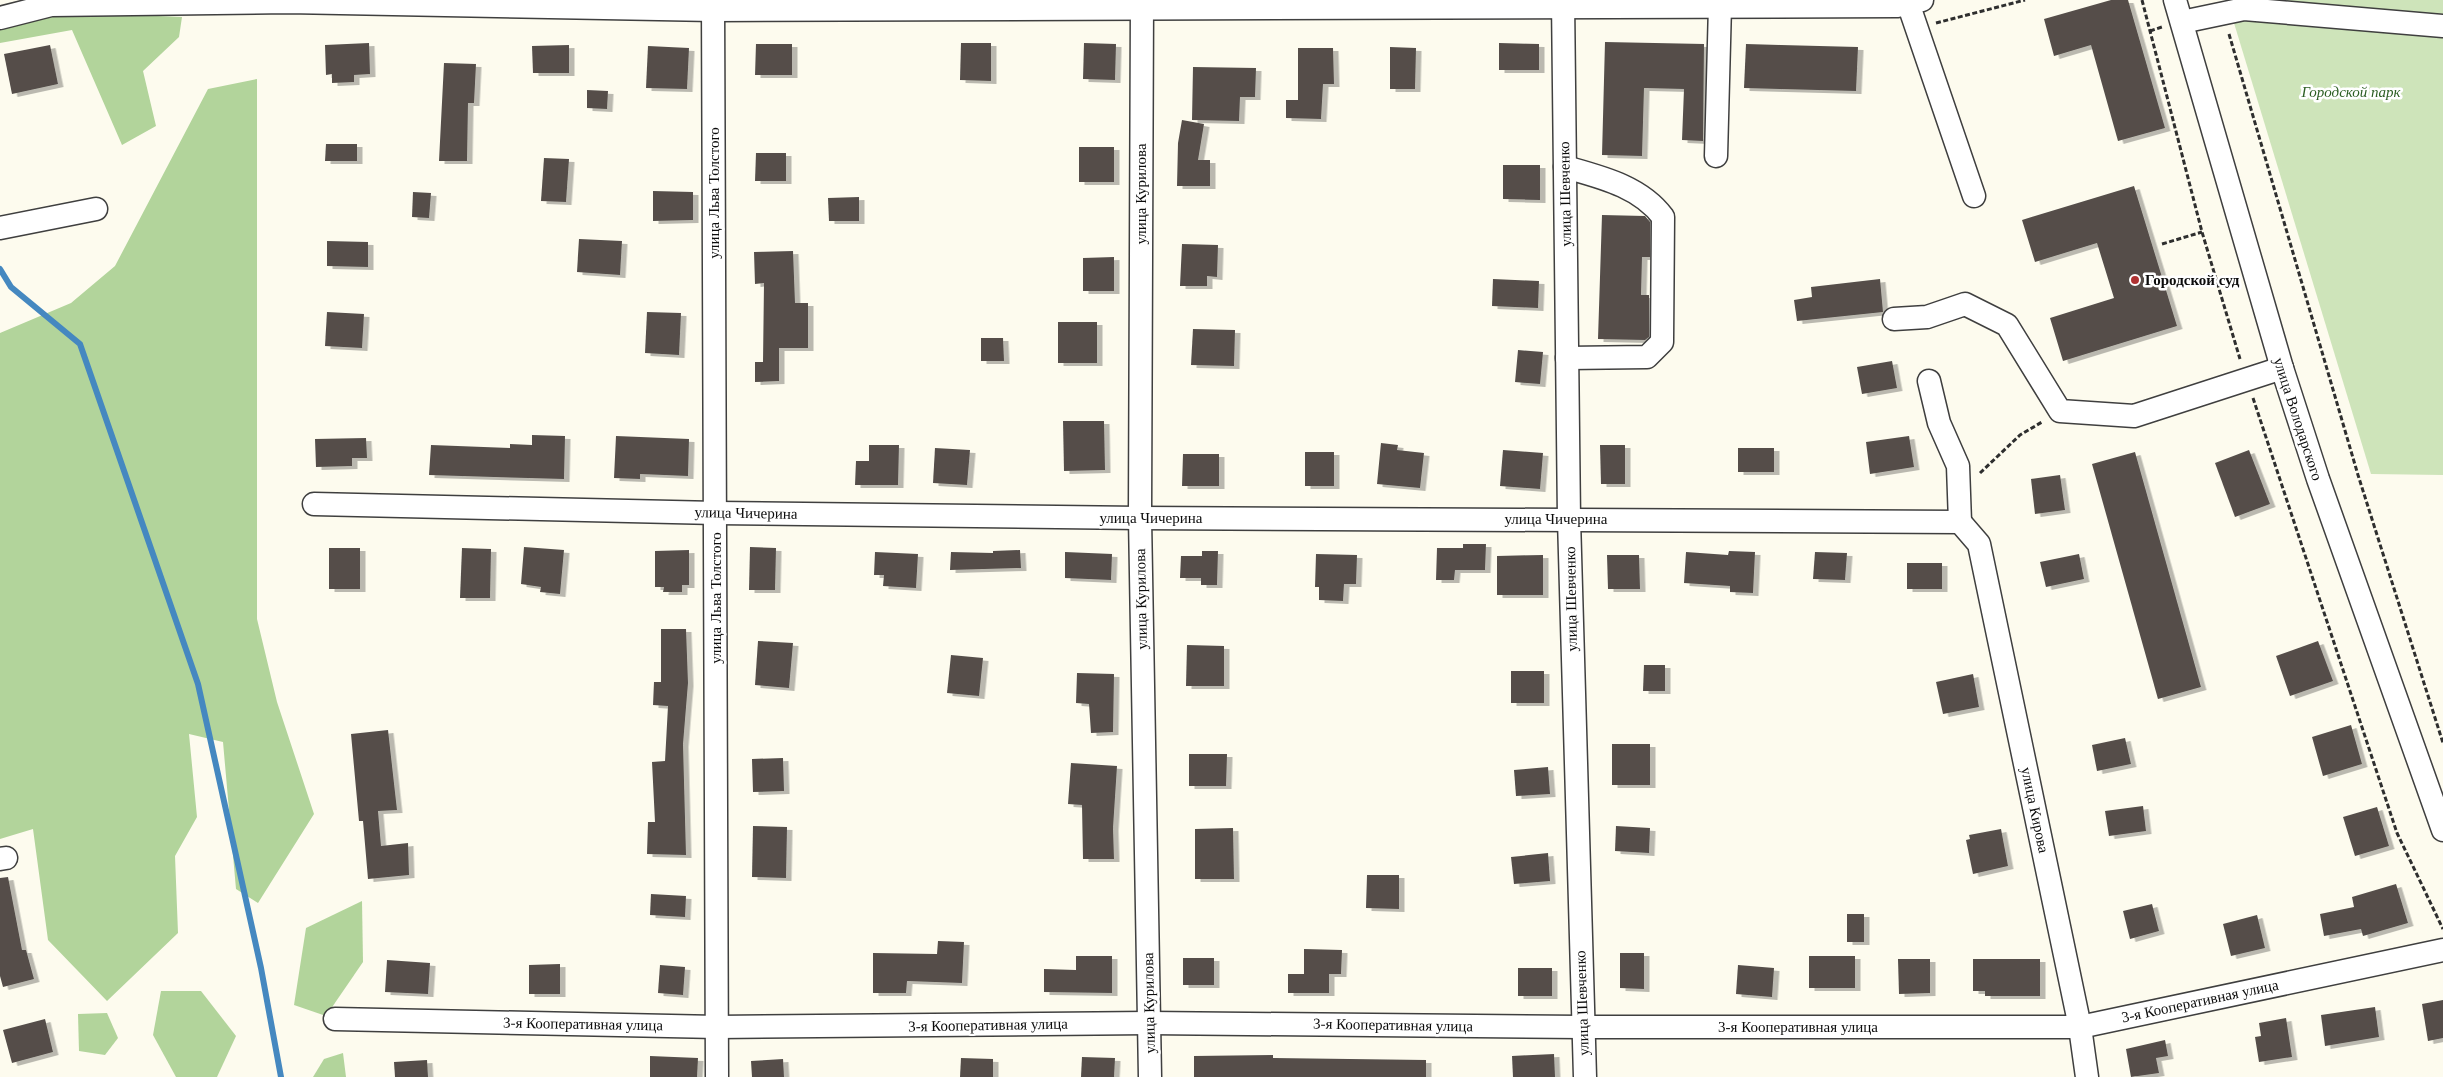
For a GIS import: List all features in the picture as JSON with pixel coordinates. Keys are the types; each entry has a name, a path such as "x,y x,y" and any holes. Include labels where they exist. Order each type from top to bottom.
{"street":[{"name":"улица Володарского","path":"2175,0 2282,368 2318,479 2443,830"},
{"path":"0,18 50,3 288,1 713,5 1563,4 1897,6 1912,1 1916,29 1974,196"},
{"name":"улица Курилова","path":"1142,4 1140,518 1150,1077"},
{"name":"улица Шевченко","path":"1563,4 1569,519 1582,1027 1585,1077"},
{"name":"улица Льва Толстого","path":"713,5 717,1077"},
{"path":"1716,156 1720,5"},
{"path":"2182,22 2244,8 2443,26"},
{"path":"1565,167 1613,180 1654,204 1663,218 1662,342 1647,358 1567,358"},
{"path":"0,228 96,209"},
{"path":"1894,319 1927,317 1965,304 2007,325 2060,411 2134,416 2282,368"},
{"path":"1929,382 1939,423 1958,466 1960,522"},
{"name":"улица Чичерина","path":"314,504 716,513 1140,518 1960,522"},
{"name":"улица Кирова","path":"1960,522 1979,544 2080,1027 2087,1077"},
{"name":"3-я Кооперативная улица","path":"335,1019 716,1027 1149,1023 1582,1027 2080,1027 2443,950"}],"path":[{"path":"1916,29 2025,0"},
{"path":"2142,0 2202,232 2246,380 2397,833 2443,929"},
{"path":"2222,13 2358,475 2443,743"},
{"path":"2162,244 2202,232"},
{"path":"1977,479 1980,471 2020,435 2060,411"}],"green space":[{"name":"Городской парк","path":"2227,0 2443,0 2443,475 2371,474"},
{"path":"64,12 182,17 179,37 143,71 156,126 122,145 72,30 0,43 0,25"},
{"path":"257,79 257,619 277,702 314,814 258,903 236,889 223,742 189,734 197,817 175,856 178,933 107,1001 48,940 33,829 0,839 0,333 71,303 115,266 208,89"},
{"path":"362,901 363,962 326,1016 294,1005 306,928"},
{"path":"161,991 201,991 236,1036 217,1077 176,1077 153,1035"},
{"path":"107,1013 118,1038 105,1055 79,1051 78,1014"},
{"path":"343,1053 346,1077 313,1077 324,1059"}],"building":[{"path":"2111,0 2128,0 2165,128 2118,141 2091,45 2054,56 2044,19"},
{"path":"1605,42 1704,44 1703,141 1682,140 1684,89 1644,88 1642,156 1602,155"},
{"path":"369,43 370,74 354,75 354,82 332,83 332,74 326,75 325,45"},
{"path":"961,43 991,43 991,81 960,80"},
{"path":"1084,43 1116,44 1115,80 1083,79"},
{"path":"1499,43 1539,44 1539,70 1499,70"},
{"path":"756,44 792,44 792,75 755,75"},
{"path":"1746,44 1858,47 1856,91 1744,88"},
{"path":"50,45 58,84 12,94 4,54"},
{"path":"569,45 569,73 533,73 532,46"},
{"path":"648,46 689,48 687,89 646,88"},
{"path":"1390,47 1416,48 1415,89 1390,89"},
{"path":"1298,48 1333,48 1334,84 1323,84 1321,119 1286,118 1286,100 1298,100"},
{"path":"444,63 476,64 474,103 468,103 467,161 439,161"},
{"path":"1193,67 1256,68 1255,97 1240,97 1239,121 1192,120"},
{"path":"587,90 608,91 607,109 587,108"},
{"path":"1182,120 1204,124 1198,160 1210,160 1210,186 1177,186 1178,143"},
{"path":"326,144 357,144 357,161 325,161"},
{"path":"1079,147 1114,147 1114,182 1079,182"},
{"path":"756,153 786,153 786,181 755,181"},
{"path":"544,158 569,159 566,202 541,201"},
{"path":"1503,165 1540,165 1540,200 1503,199"},
{"name":"Городской суд","path":"2134,186 2177,326 2063,361 2050,318 2114,298 2097,243 2035,262 2022,220"},
{"path":"653,191 693,192 693,220 653,221"},
{"path":"413,192 431,193 429,218 412,217"},
{"path":"859,197 859,221 829,221 828,198"},
{"path":"1602,215 1645,216 1650,222 1650,257 1642,257 1641,295 1649,295 1649,337 1645,340 1598,339"},
{"path":"579,239 622,241 620,275 577,272"},
{"path":"327,241 368,242 368,267 327,266"},
{"path":"1182,244 1218,245 1217,277 1207,276 1207,286 1180,286"},
{"path":"793,251 795,303 808,303 808,348 779,348 779,381 755,382 755,362 763,362 764,283 755,284 754,252"},
{"path":"1114,257 1114,291 1083,291 1083,258"},
{"path":"1493,279 1539,281 1538,308 1492,306"},
{"path":"1880,279 1883,312 1797,321 1794,300 1812,297 1811,287"},
{"path":"327,312 364,314 362,348 325,346"},
{"path":"647,312 681,313 679,355 645,353"},
{"path":"1058,322 1097,322 1097,363 1058,363"},
{"path":"1193,329 1235,330 1234,366 1191,365"},
{"path":"981,338 1003,338 1004,361 981,361"},
{"path":"1518,350 1543,352 1540,384 1515,382"},
{"path":"1892,361 1897,388 1862,394 1857,367"},
{"path":"1063,421 1104,421 1105,470 1064,471"},
{"path":"532,435 565,436 564,479 429,475 431,445 510,448 510,444 532,445"},
{"path":"616,436 689,439 688,476 640,474 640,479 614,478"},
{"path":"1909,436 1914,467 1870,474 1866,442"},
{"path":"366,438 367,458 352,458 352,466 316,467 315,439"},
{"path":"1381,443 1398,445 1397,450 1424,453 1420,488 1377,484"},
{"path":"869,445 899,445 898,485 855,485 856,461 869,461"},
{"path":"1600,445 1625,445 1625,484 1601,484"},
{"path":"935,448 970,450 967,485 933,483"},
{"path":"1738,448 1774,448 1774,472 1738,472"},
{"path":"1503,450 1543,453 1540,489 1500,486"},
{"path":"2249,450 2270,504 2235,517 2215,463"},
{"path":"1305,452 1334,452 1334,486 1305,486"},
{"path":"2135,452 2201,687 2158,699 2092,464"},
{"path":"1183,454 1219,454 1219,486 1182,486"},
{"path":"2060,475 2065,510 2035,514 2031,479"},
{"path":"1463,544 1486,544 1485,570 1455,570 1454,580 1436,580 1437,548 1463,548"},
{"path":"524,547 564,550 560,594 540,592 541,587 521,584"},
{"path":"750,547 776,548 775,590 749,590"},
{"path":"329,548 360,548 360,589 329,589"},
{"path":"462,548 491,549 490,598 460,598"},
{"path":"689,550 689,585 682,585 682,592 663,592 664,587 655,587 655,551"},
{"path":"1020,550 1021,568 950,570 951,552 993,553 993,551"},
{"path":"1202,551 1218,551 1217,585 1201,585 1201,578 1180,578 1181,556 1202,556"},
{"path":"1729,551 1755,552 1753,593 1730,592 1730,586 1684,583 1686,552 1728,555"},
{"path":"875,552 918,554 916,588 883,586 884,575 874,575"},
{"path":"1065,552 1112,554 1111,580 1065,578"},
{"path":"1815,552 1847,553 1845,580 1813,579"},
{"path":"1316,554 1357,555 1356,584 1344,584 1343,601 1319,600 1319,587 1315,587"},
{"path":"2079,554 2084,579 2046,587 2040,562"},
{"path":"1543,555 1543,595 1497,595 1497,556"},
{"path":"1607,555 1639,555 1640,589 1608,589"},
{"path":"1907,563 1942,563 1942,589 1907,589"},
{"path":"661,629 686,629 688,683 683,744 686,855 647,854 648,822 655,822 652,762 665,761 668,706 653,705 654,682 661,682"},
{"path":"758,641 793,643 789,688 755,685"},
{"path":"2318,641 2333,681 2290,696 2276,656"},
{"path":"1187,645 1224,646 1224,686 1186,686"},
{"path":"951,655 983,658 979,696 947,693"},
{"path":"1644,665 1665,665 1665,691 1643,691"},
{"path":"1511,671 1544,671 1544,703 1511,703"},
{"path":"1077,673 1114,674 1113,732 1091,733 1089,704 1076,703"},
{"path":"1973,674 1979,707 1943,714 1936,682"},
{"path":"2351,725 2362,764 2323,776 2312,737"},
{"path":"388,730 397,810 378,811 381,846 408,843 409,875 368,879 363,821 359,821 351,734"},
{"path":"2125,738 2131,764 2097,771 2092,745"},
{"path":"1612,744 1650,744 1650,785 1612,785"},
{"path":"1189,754 1227,754 1226,786 1189,786"},
{"path":"783,758 784,791 753,792 752,759"},
{"path":"1071,763 1117,766 1113,828 1114,859 1083,859 1082,805 1068,804"},
{"path":"1548,767 1550,794 1516,796 1514,770"},
{"path":"2143,806 2146,831 2109,836 2105,811"},
{"path":"2377,807 2389,846 2355,856 2343,817"},
{"path":"753,826 787,827 786,878 752,877"},
{"path":"1616,826 1650,828 1649,853 1615,851"},
{"path":"1233,828 1234,879 1195,879 1195,829"},
{"path":"2001,829 2008,866 1973,874 1966,840 1970,839 1969,835"},
{"path":"1548,853 1550,881 1514,884 1511,857"},
{"path":"1367,875 1399,875 1399,909 1366,908"},
{"path":"8,877 22,950 26,950 34,979 3,987 0,976 0,878"},
{"path":"2396,884 2408,923 2363,936 2361,929 2324,936 2320,914 2354,907 2352,897"},
{"path":"651,894 686,896 685,917 650,915"},
{"path":"2152,904 2159,931 2130,939 2123,911"},
{"path":"1847,914 1864,914 1864,942 1847,942"},
{"path":"2257,915 2265,948 2231,956 2223,924"},
{"path":"938,941 964,942 962,983 907,981 906,993 873,993 873,953 937,954"},
{"path":"1304,949 1342,950 1341,974 1329,974 1329,993 1288,993 1288,974 1304,974"},
{"path":"1620,953 1644,953 1644,989 1620,988"},
{"path":"1076,956 1112,956 1112,993 1044,992 1044,969 1076,970"},
{"path":"1809,956 1855,956 1855,988 1809,988"},
{"path":"1183,958 1214,958 1214,985 1183,985"},
{"path":"1898,959 1930,959 1930,993 1899,994"},
{"path":"1973,959 2040,959 2040,996 1985,996 1985,991 1973,991"},
{"path":"387,960 430,963 428,994 385,992"},
{"path":"560,964 560,994 529,994 529,965"},
{"path":"660,965 685,967 683,995 658,993"},
{"path":"1738,965 1774,968 1772,997 1736,994"},
{"path":"1518,968 1552,968 1552,996 1518,996"},
{"path":"2443,1000 2443,1038 2428,1041 2422,1004"},
{"path":"2375,1007 2379,1037 2325,1046 2321,1015"},
{"path":"2286,1018 2292,1057 2259,1062 2255,1037 2261,1036 2259,1023"},
{"path":"45,1019 53,1052 12,1063 3,1030"},
{"path":"2165,1040 2168,1056 2156,1058 2159,1073 2131,1077 2126,1049"},
{"path":"1554,1054 1555,1077 1513,1077 1512,1056"},
{"path":"1273,1055 1273,1058 1426,1060 1426,1077 1194,1077 1194,1056"},
{"path":"650,1056 698,1058 697,1077 650,1077"},
{"path":"1082,1057 1115,1058 1114,1077 1081,1077"},
{"path":"961,1058 993,1059 993,1077 960,1077"},
{"path":"783,1059 784,1077 752,1077 751,1061"},
{"path":"427,1060 428,1077 395,1077 394,1062"}],"waterway":[{"path":"0,269 11,287 80,344 198,684 261,968 281,1077"}],"place":[{"name":"Городской суд","path":"2135,280"}]}
